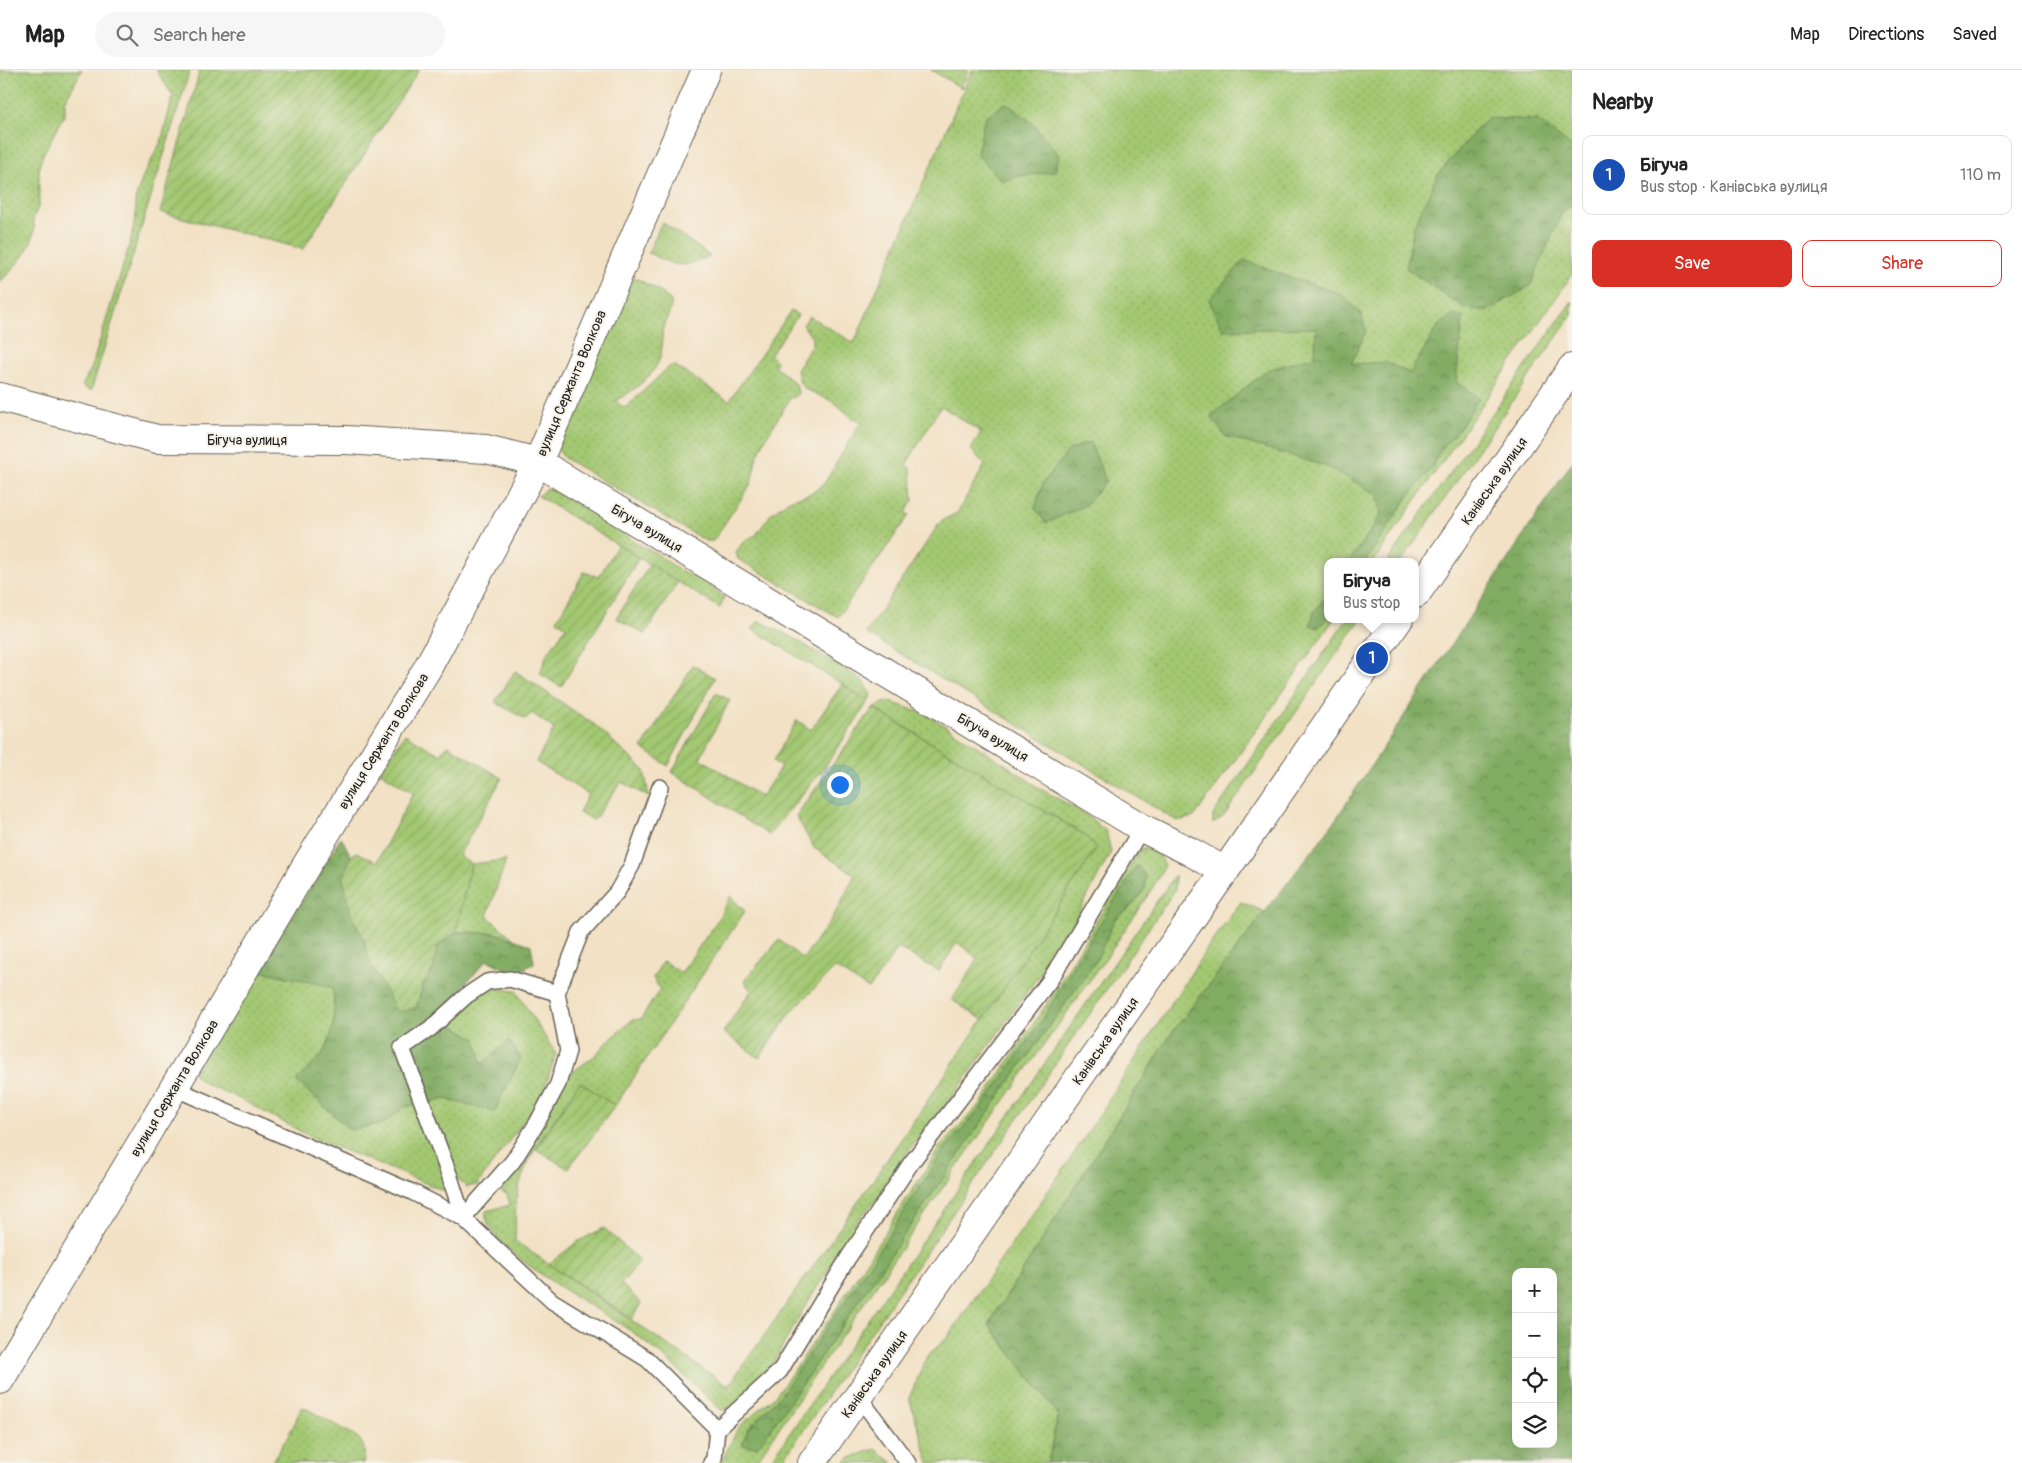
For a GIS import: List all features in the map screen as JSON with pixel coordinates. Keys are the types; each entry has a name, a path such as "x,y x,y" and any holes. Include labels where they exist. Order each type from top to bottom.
{"street":[{"name":"вулиця Сержанта Волкова","path":"0,1380 306,866 427,668 538,462 706,70"},
{"name":"Канівська вулиця","path":"1419,590 1572,368"},
{"name":"Бігуча вулиця","path":"0,397 157,439 346,440 486,449 538,462 1142,828 1225,871"},
{"name":"Канівська вулиця","path":"812,1463 1396,623"}],"lane":[{"path":"463,1218 512,1161 558,1084 568,1051 557,993 581,932 617,892 632,865 660,787"},
{"path":"711,1463 714,1459 717,1429 780,1371 848,1258 911,1163 1050,980 1142,828"},
{"path":"463,1218 449,1174 402,1048 431,1028 466,996 487,982 510,979 557,993"},
{"path":"174,1088 412,1192 463,1218 552,1301 647,1359 717,1429"},
{"path":"859,1397 908,1463"}],"green space":[{"path":"0,70 82,70 65,101 65,114 43,154 39,167 39,205 33,219 34,228 30,245 19,262 0,282"},
{"path":"156,70 190,70 91,391 82,386 91,369 130,243 136,215 135,200 143,176 161,142 173,96"},
{"path":"200,70 419,70 303,249 160,212"},
{"path":"931,70 968,70 961,88"},
{"path":"972,70 1572,70 1572,275 1376,558 1324,558 1324,623 1331,623 1194,817 1177,821 866,633 941,521 957,513 985,465 971,449 981,432 941,406 906,465 911,469 913,500 906,512 909,515 838,617 738,559 736,552 744,541 756,535 771,514 789,500 812,493 824,484 861,422 854,419 834,402 805,389 800,383 797,370 812,344 812,338 803,325 809,316 854,343"},
{"path":"1006,103 1031,122 1059,155 1055,172 1019,176 1002,181 977,154 985,117"},
{"path":"1487,118 1537,120 1572,147 1572,203 1561,215 1530,286 1487,311 1464,308 1406,268 1414,226 1438,174"},
{"path":"662,222 710,256 684,265 678,265 648,253"},
{"path":"1244,260 1341,294 1361,314 1366,331 1351,364 1385,362 1410,373 1438,326 1451,316 1463,316 1456,382 1479,398 1462,425 1440,451 1432,467 1408,497 1368,558 1352,558 1381,515 1378,495 1328,467 1225,436 1211,416 1267,370 1315,356 1316,328 1223,330 1209,300"},
{"path":"634,277 658,290 671,301 671,305 663,327 662,352 654,369 649,376 629,393 615,401 625,408 669,367 674,365 729,401 791,311 798,315 770,355 776,361 775,366 796,384 798,393 794,398 791,397 764,441 756,460 751,484 713,541 706,541 564,458 557,448 591,366"},
{"path":"1572,301 1572,315 1404,558 1390,558"},
{"path":"1090,442 1106,481 1086,505 1046,523 1035,508 1043,483 1069,450"},
{"path":"1572,462 1572,1463 1048,1463 1058,1414 989,1324 1172,1033 1332,825"},
{"path":"547,488 585,507 621,530 636,543 656,553 679,570 705,581 724,597 720,608 538,496"},
{"path":"618,544 639,558 561,687 540,674 546,656 566,627 557,620 584,572 599,577"},
{"path":"650,564 678,582 645,634 616,618"},
{"path":"1324,598 1324,622 1318,628 1310,625 1314,612"},
{"path":"759,621 790,636 861,679 871,695 868,702 752,629"},
{"path":"1344,623 1358,623 1224,816 1213,824 1213,815"},
{"path":"693,665 715,678 668,766 642,748"},
{"path":"515,671 595,725 644,770 649,797 621,782 594,820 579,813 588,794 536,762 554,729 532,713 525,719 495,702"},
{"path":"842,684 868,702 825,767 769,835 672,772 716,693 730,700 700,758 761,797 781,767 773,761 797,720 811,730"},
{"path":"888,701 928,715 1039,788 1084,813 1106,831 1111,852 1057,954 1044,968 959,1088 907,1153 887,1187 858,1220 851,1235 804,1308 771,1367 735,1408 721,1410 668,1361 635,1334 523,1261 503,1243 490,1226 486,1211 510,1205 507,1194 499,1191 567,1076 596,1055 606,1043 632,1020 641,1019 660,989 653,978 663,961 681,973 719,918 730,896 745,911 615,1106 580,1083 541,1139 519,1185 516,1202 515,1241 728,1386 915,1119 1096,849 1085,835 873,708"},
{"path":"873,708 1085,835 1096,849 983,1020 952,1000 978,959 957,942 939,971 898,948 869,989 835,968 792,1011 759,1058 723,1032 751,991 744,981 779,940 803,959 835,914 855,875 814,848 796,816"},
{"path":"405,734 439,754 448,745 502,778 459,856 471,864 456,932 437,947 434,966 423,985 416,1008 397,1012 370,963 363,937 353,919 343,879 351,856 357,852 377,862 413,793 380,772"},
{"path":"341,837 351,856 343,879 353,919 363,937 370,963 397,1011 416,1008 423,985 434,966 437,947 456,932 495,933 531,945 534,963 516,974 487,960 457,993 452,1024 476,1039 482,1064 509,1041 521,1058 494,1112 445,1099 404,1107 385,1123 350,1130 296,1081 319,1058 329,1042 334,1019 332,987 261,971 278,937 307,896"},
{"path":"1140,849 1155,849 1162,859 1164,867 1152,889 1108,955 957,1167 755,1463 721,1463 738,1428 775,1396 802,1359 940,1147 981,1103 1048,1002"},
{"path":"506,860 487,916 515,940 495,933 456,932 471,864"},
{"path":"1137,865 1145,875 1145,889 1128,910 1115,919 1096,961 1005,1088 776,1422 757,1447 742,1445 748,1429 781,1395 872,1261 945,1148 985,1103 1042,1020 1078,958"},
{"path":"1175,875 1175,890 781,1463 769,1463"},
{"path":"309,883 403,1062 450,1193 309,1136 242,1100 204,1083 193,1074"},
{"path":"1241,902 1265,912 1172,1033 989,1324 1058,1414 1048,1463 929,1463 909,1398 927,1356 947,1338 1073,1155 1210,944"},
{"path":"492,988 516,991 556,1054 542,1096 477,1185 467,1187 454,1177 420,1087 446,1022 470,1002"},
{"path":"580,1082 615,1106 568,1169 536,1149"},
{"path":"604,1228 640,1261 621,1284 641,1303 632,1319 549,1264 577,1242"},
{"path":"301,1407 357,1437 364,1449 363,1463 272,1463 294,1425"},
{"path":"875,1449 893,1463 845,1463 847,1459"}],"place":[{"name":"Бігуча","path":"1372,658"}]}
